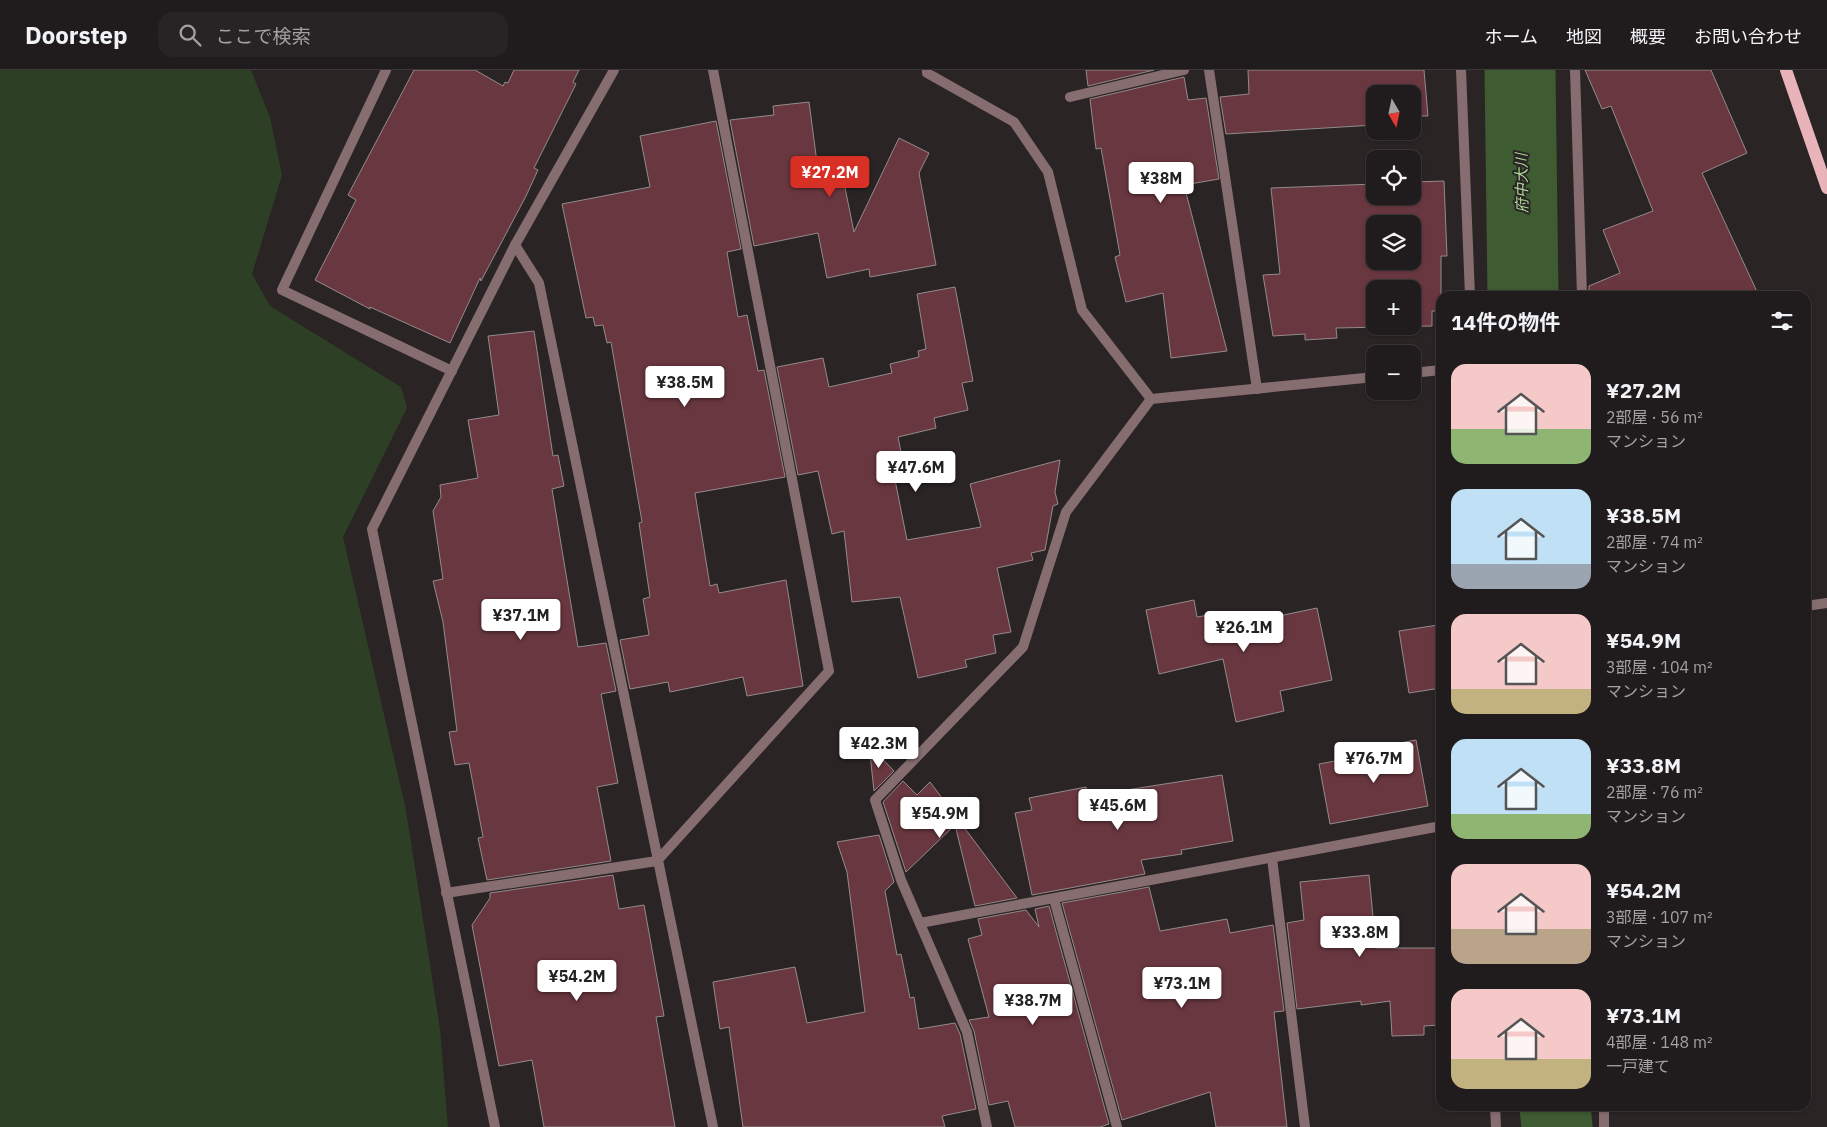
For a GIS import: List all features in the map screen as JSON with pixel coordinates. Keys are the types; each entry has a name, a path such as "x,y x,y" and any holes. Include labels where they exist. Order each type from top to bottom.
{"main road":[{"path":"1786,70 1827,188"}],"street":[{"path":"386,70 282,290 452,371"},
{"path":"495,1127 372,530 515,245 614,70"},
{"path":"446,894 657,861 829,671 713,70"},
{"path":"927,70 927,73 1014,122 1048,172 1082,310 1151,399"},
{"path":"1070,97 1184,70"},
{"path":"1209,70 1257,389"},
{"path":"1461,70 1470,291"},
{"path":"1575,70 1582,291"},
{"path":"515,245 540,283 657,861 714,1127"},
{"path":"1421,372 1436,371"},
{"path":"987,1127 967,1032 901,880 875,800 1023,647 1066,512 1151,399 1366,378"},
{"path":"1811,605 1827,603"},
{"path":"920,923 1436,827"},
{"path":"1272,858 1305,1127"},
{"path":"1054,899 1117,1127"},
{"path":"1495,1111 1496,1127"},
{"path":"1604,1111 1604,1127"}],"green space":[{"path":"0,70 251,70 270,117 282,175 252,274 270,306 401,387 407,408 343,537 406,810 440,1029 448,1127 0,1127"}],"building":[{"path":"414,70 475,70 503,86 505,82 508,83 514,70 579,70 573,82 576,84 534,168 538,170 526,196 481,281 480,278 450,343 370,307 370,309 315,280 356,200 348,195"},
{"path":"1086,70 1154,70 1088,86"},
{"path":"1248,70 1424,70 1428,116 1421,116 1421,85 1366,85 1366,126 1226,134 1220,97 1249,94"},
{"path":"1585,70 1711,70 1747,153 1702,173 1757,291 1589,291 1589,286 1620,273 1603,230 1653,211 1611,106 1602,109"},
{"path":"1184,77 1188,100 1206,98 1219,179 1184,185 1227,351 1171,358 1163,293 1126,302 1115,257 1120,255 1101,148 1096,149 1090,99"},
{"path":"809,102 819,178 842,173 854,232 899,138 929,153 919,173 936,265 870,277 869,269 827,278 818,233 754,246 730,120 774,115 773,106"},
{"path":"716,121 741,249 727,252 738,317 747,315 758,371 764,370 785,477 695,493 710,586 717,584 719,593 786,580 803,686 747,696 743,677 670,692 668,682 630,689 620,640 649,635 643,599 650,597 639,523 642,522 611,342 607,343 603,325 595,326 593,317 586,318 562,204 650,187 640,136"},
{"path":"1444,181 1447,256 1441,256 1441,291 1436,291 1436,311 1432,311 1432,326 1421,326 1421,280 1366,280 1366,327 1336,328 1337,338 1305,340 1305,334 1273,336 1263,275 1280,274 1271,188 1366,184 1366,205 1421,205 1421,182"},
{"path":"955,287 973,381 962,383 968,410 934,418 936,428 898,437 901,452 893,454 898,480 895,480 907,540 981,527 970,484 1060,460 1055,492 1058,504 1053,506 1045,550 1031,553 1033,560 997,568 1011,632 993,635 996,653 965,660 967,667 918,678 900,597 852,602 844,531 832,534 818,471 798,475 777,367 823,358 829,387 892,373 890,364 919,357 918,351 926,349 917,294"},
{"path":"534,331 553,456 558,455 564,486 552,489 578,647 606,643 616,691 601,694 618,783 597,787 611,861 487,880 478,838 483,837 469,763 455,765 449,732 457,731 443,622 433,581 443,579 433,511 441,497 440,485 478,478 468,420 499,415 488,336"},
{"path":"1194,600 1197,617 1209,615 1212,630 1317,608 1332,680 1280,691 1284,711 1236,722 1223,659 1159,674 1146,610"},
{"path":"1436,625 1436,689 1409,693 1399,631"},
{"path":"1416,740 1428,806 1330,824 1319,764 1379,753 1378,747"},
{"path":"869,745 894,771 874,791"},
{"path":"1222,775 1233,841 1181,850 1182,854 1141,860 1145,874 1032,895 1015,813 1032,810 1029,798 1086,787 1088,796"},
{"path":"903,781 917,795 930,782 1017,898 975,906 955,825 906,872 883,802"},
{"path":"879,835 894,882 885,891 897,955 901,954 910,998 914,997 919,1029 955,1023 960,1034 976,1109 942,1116 945,1127 743,1127 729,1027 720,1029 713,982 795,967 807,1023 865,1012 847,872 837,842"},
{"path":"613,875 619,909 644,905 664,1016 656,1017 675,1127 544,1127 532,1060 499,1066 472,925 490,898 490,893"},
{"path":"1369,875 1376,948 1436,948 1436,1025 1424,1026 1424,1035 1392,1036 1390,1001 1361,1005 1361,1001 1297,1009 1287,923 1304,920 1300,882"},
{"path":"1149,887 1160,931 1227,919 1230,933 1273,925 1284,1011 1274,1012 1287,1127 1216,1127 1210,1092 1122,1120 1062,903"},
{"path":"1049,906 1109,1124 1100,1127 1015,1127 1008,1101 989,1105 974,1031 969,1020 989,1017 968,939 982,935 978,919 1026,910 1039,927 1035,909"}],"waterway":[{"name":"府中大川","path":"1520,70 1523,291"},
{"name":"府中大川","path":"1555,1111 1557,1127"}]}
